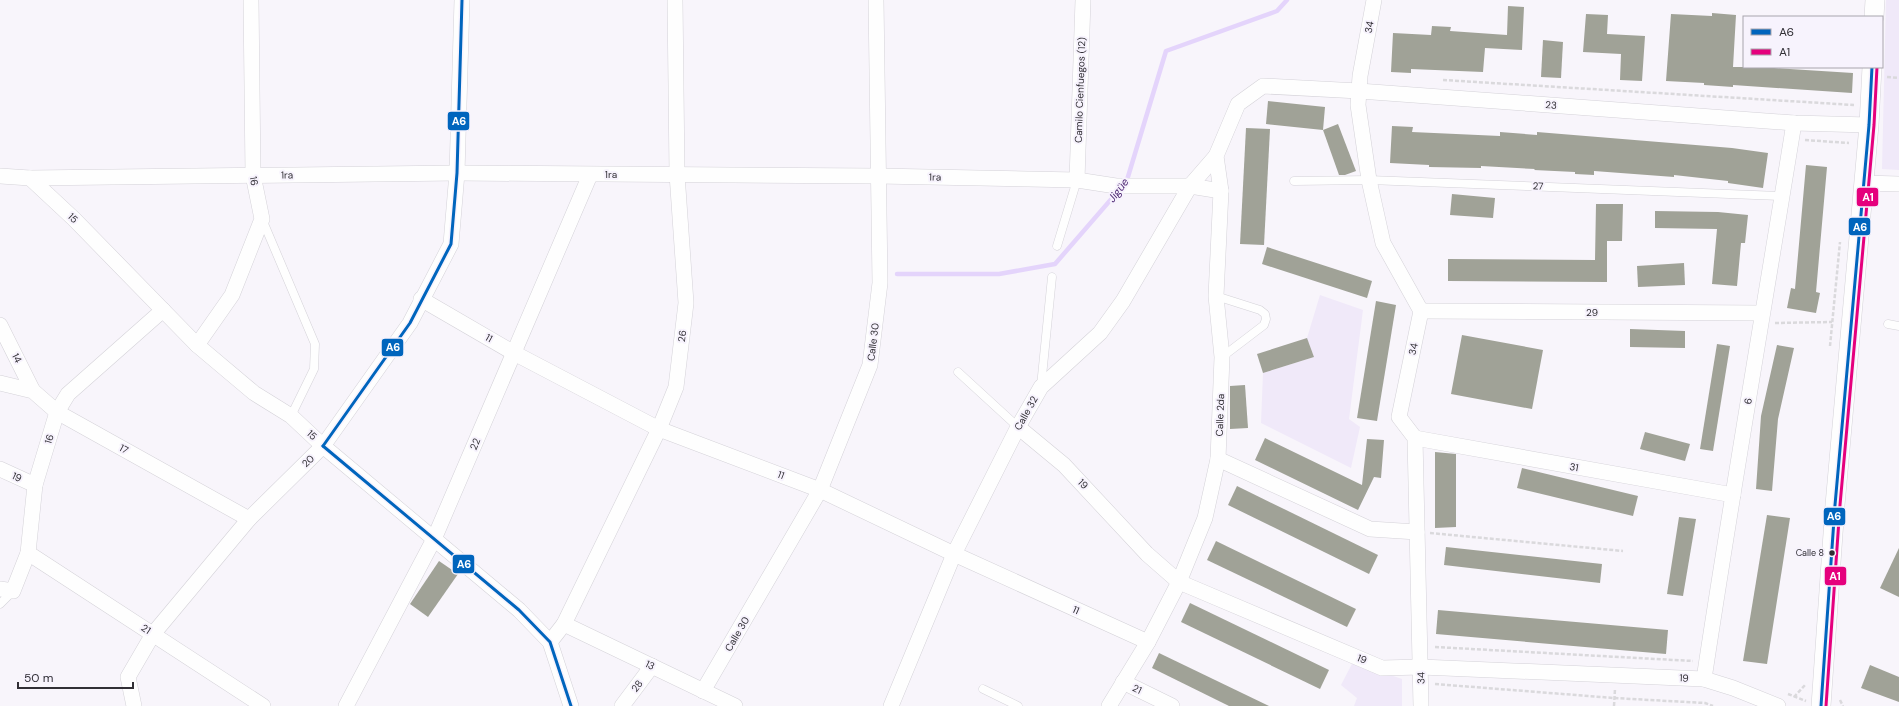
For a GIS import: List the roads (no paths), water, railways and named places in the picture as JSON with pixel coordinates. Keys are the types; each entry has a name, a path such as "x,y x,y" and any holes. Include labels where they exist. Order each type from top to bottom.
{"street":[{"name":"16","path":"252,0 253,175 262,219"},
{"name":"20","path":"134,706 128,677 153,634 249,519 323,446 410,323 421,299 451,244 457,173 462,0"},
{"name":"26","path":"550,642 564,624 659,429 676,387 686,302 677,174 675,0"},
{"name":"Calle 30","path":"703,691 820,490 870,366 880,283 876,0"},
{"name":"Camilo Cienfuegos (12)","path":"1077,180 1083,0"},
{"name":"34","path":"1374,0 1358,105 1369,180 1383,243 1421,311 1399,417 1415,438 1422,706"},
{"path":"1874,16 1875,0"},
{"path":"1821,706 1836,505 1869,125 1872,68"},
{"name":"23","path":"1238,104 1263,86 1359,91 1794,123 1869,125"},
{"name":"Calle 2da","path":"1109,706 1148,642 1179,582 1204,518 1218,459 1222,357 1216,296 1220,192 1216,156 1238,104"},
{"name":"6","path":"1704,679 1761,318 1783,196 1794,123"},
{"name":"Calle 32","path":"891,706 954,554 1018,427 1041,387 1100,333 1123,302 1190,186 1216,156"},
{"name":"1ra","path":"0,176 30,178 457,173 878,176 1077,180 1124,186 1190,186 1220,192"},
{"name":"22","path":"346,706 434,539 590,175"},
{"name":"15","path":"30,178 74,219 197,345 254,393 291,416 323,446 519,610 550,642 571,706"},
{"path":"1864,183 1899,184"},
{"path":"197,345 232,295 262,219"},
{"name":"11","path":"421,299 514,353 659,429 820,490 954,554 1148,642"},
{"name":"16","path":"6,590 28,553 35,485 57,412 68,394 164,310"},
{"name":"29","path":"1421,311 1761,318"},
{"name":"14","path":"0,325 33,391"},
{"name":"17","path":"0,383 33,391 57,412 249,519"},
{"name":"19","path":"1018,427 1064,465 1147,554 1179,582 1382,668 1421,667 1704,679 1733,688 1778,706"},
{"name":"31","path":"1415,438 1733,495"},
{"path":"1218,459 1370,529 1417,532"},
{"name":"19","path":"0,469 35,485"},
{"name":"21","path":"28,553 263,706"},
{"name":"13","path":"564,624 735,706"},
{"name":"28","path":"622,706 652,666"},
{"name":"21","path":"1123,682 1172,706"}],"lane":[{"path":"1057,246 1077,180"},
{"name":"27","path":"1294,181 1369,180 1783,196"},
{"path":"262,219 315,344 314,369 291,416"},
{"path":"1041,387 1052,278"},
{"path":"1216,296 1260,310 1265,314 1266,319 1264,325 1222,357"},
{"path":"1888,324 1899,326"},
{"path":"958,372 1018,427"},
{"name":"16","path":"0,604 6,590"},
{"path":"984,689 1018,706"}],"waterway":[{"name":"Jigüe","path":"1124,183 1127,180 1166,51 1277,11 1287,0"},
{"name":"Jigüe","path":"897,274 999,274 1055,264 1120,189"}],"place":[{"name":"Calle 8","path":"1832,553"}]}
